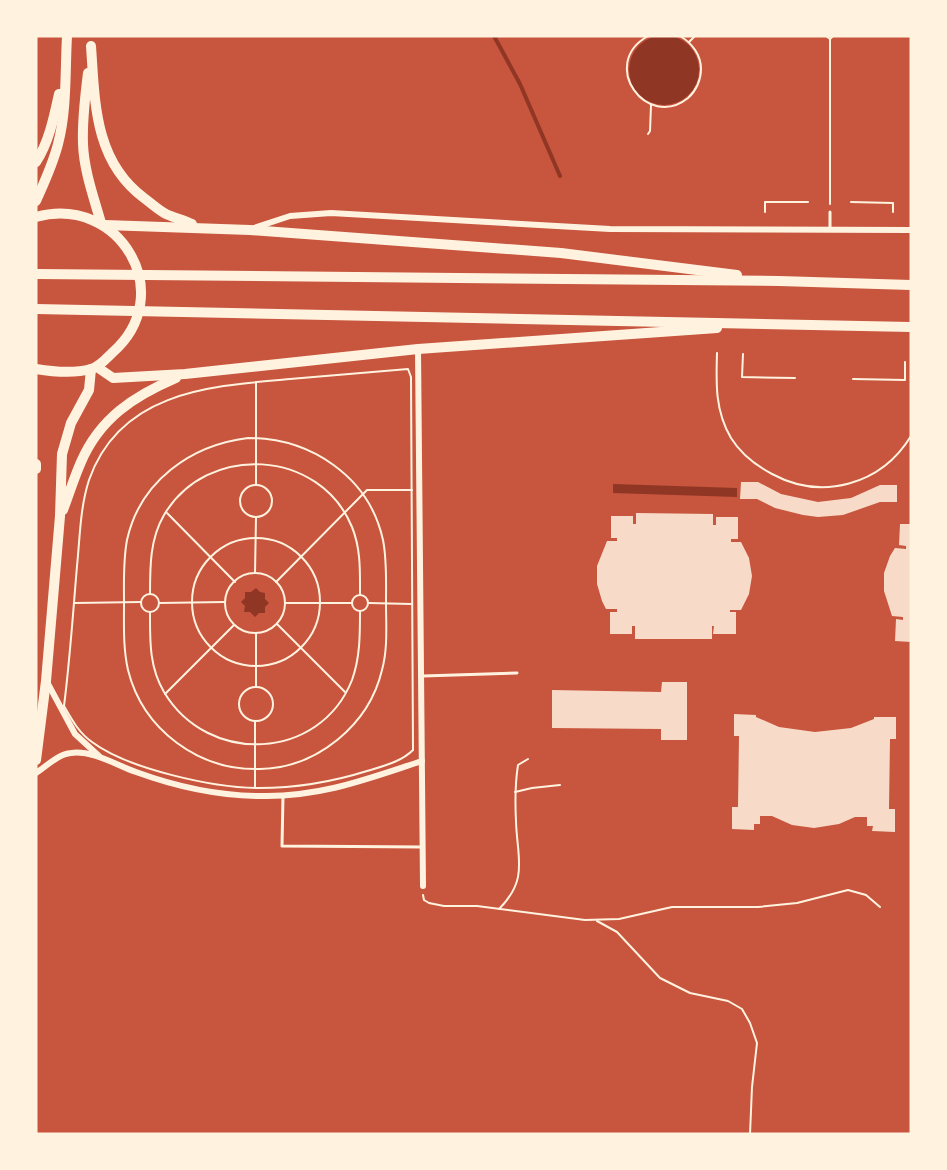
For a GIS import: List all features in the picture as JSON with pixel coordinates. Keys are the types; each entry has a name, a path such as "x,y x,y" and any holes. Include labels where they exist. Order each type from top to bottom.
{"main road":[{"path":"36,201 50,171 63,119 67,36"},
{"path":"36,369 55,372 94,368 120,347 131,331 138,312 141,293 139,273 132,255 120,238 103,224 86,168 83,146 84,106 91,41"},
{"path":"91,41 95,111 104,147 111,160 128,184 164,213 201,227"},
{"path":"36,162 53,123 65,67"},
{"path":"36,217 50,213 73,213 103,224 250,230 561,253 662,264 778,281"},
{"path":"36,274 911,283"},
{"path":"36,309 780,323 911,329"},
{"path":"94,368 113,378 185,374 418,349 780,323"},
{"path":"36,760 46,681 60,516 62,454 70,423 89,390 94,368"},
{"path":"60,516 88,447 112,417 129,402 149,390 185,374"},
{"path":"36,464 36,469"}],"street":[{"path":"250,230 291,216 331,213 590,229 911,230"},
{"path":"418,349 423,886"},
{"path":"46,681 75,734 102,759"},
{"path":"36,773 59,756 80,753 205,792 283,796 318,793 340,788 422,761"}],"lane":[{"path":"830,212 830,230"},
{"path":"421,676 517,673"},
{"path":"283,796 282,846 423,847"}],"path":[{"path":"648,36 635,46 628,60 629,82 633,90 644,100 651,104 666,106 681,102 693,93 700,79 701,64 695,49 680,36"},
{"path":"689,42 695,36"},
{"path":"826,36 830,39"},
{"path":"830,212 830,39 833,36"},
{"path":"648,134 651,104"},
{"path":"765,212 765,202 807,202"},
{"path":"851,202 893,202 893,212"},
{"path":"717,353 717,393 723,420 732,438 744,454 753,463 776,476 803,486 817,488 833,488 850,484 866,477 892,460 911,436"},
{"path":"743,354 742,377 795,378"},
{"path":"853,379 905,380 905,362"},
{"path":"408,369 411,377 412,490 413,750 391,763 337,779 291,787 255,788 187,778 140,765 99,746 76,727 64,706 81,516 94,469 110,443 129,423 167,400 196,390 256,382 408,369"},
{"path":"256,382 256,485"},
{"path":"256,438 293,443 321,456 345,474 363,495 372,510 383,538 386,568 386,639 382,669 372,698 355,723 333,744 307,759 278,768 255,769 232,767 203,759 177,744 155,723 138,698 128,669 124,646 124,568 128,538 138,510 155,484 177,464 203,448 233,440 256,438"},
{"path":"150,594 151,553 158,527 181,493 203,477 228,466 256,463 282,466 308,477 329,493 352,527 359,554 360,595"},
{"path":"256,485 266,488 272,501 265,514 256,517 243,510 240,501 243,492 256,485"},
{"path":"276,582 367,490 412,490"},
{"path":"166,512 235,582"},
{"path":"255,573 256,517"},
{"path":"256,538 287,546 302,557 315,577 320,603 315,628 301,648 277,663 256,667 235,663 211,648 196,628 191,603 197,576 210,557 235,541 256,538"},
{"path":"255,573 269,577 276,582 284,593 285,603 283,614 277,624 269,630 256,633 241,630 234,625 227,614 225,602 227,593 235,582 241,577 255,573"},
{"path":"150,594 156,597 159,603 157,610 150,612 144,610 141,603 144,597 150,594"},
{"path":"360,612 354,609 352,603 354,597 360,595 366,597 369,603"},
{"path":"159,603 225,602"},
{"path":"74,603 141,603"},
{"path":"285,603 352,603"},
{"path":"369,603 413,604"},
{"path":"360,612 366,609 369,603"},
{"path":"150,612 151,654 158,680 165,694 181,714 202,730 228,741 255,744 282,741 307,731 329,714 352,680 359,654 360,612"},
{"path":"277,624 345,693"},
{"path":"165,694 234,625"},
{"path":"256,633 256,687"},
{"path":"256,687 270,694 273,705 270,714 255,721 242,714 239,704 246,690 256,687"},
{"path":"255,721 255,788"},
{"path":"500,909 512,897 519,877 515,792 518,765 528,759"},
{"path":"515,792 560,785"},
{"path":"423,886 424,900 444,906 500,909 527,914 594,920 619,919 672,907 758,907 787,904 848,890 866,895 880,907"},
{"path":"594,920 617,932 660,978 690,993 728,1001 742,1009 757,1043 750,1134"}],"shaded area":[{"path":"664,35 677,38 689,45 696,57 699,70 696,83 689,95 677,102 664,105 651,102 639,95 632,83 629,70 632,57 639,45 651,38"},
{"path":"613,484 737,488 737,497 613,493"},
{"path":"256,588 265,593 265,599 269,603 265,607 265,613 259,613 255,617 250,612 244,612 245,606 241,602 245,598 245,592 251,592"}],"building":[{"path":"741,482 758,482 781,494 818,502 851,498 880,485 897,485 897,502 880,502 843,515 818,517 775,508 757,499 740,499"},
{"path":"636,513 713,514 713,525 716,525 716,517 738,517 738,539 731,539 731,542 741,542 749,558 752,576 749,594 741,610 730,610 730,612 736,612 736,634 713,634 714,626 712,626 712,639 635,639 635,626 632,626 632,634 610,634 610,612 617,612 617,609 606,609 602,601 597,584 597,566 607,541 617,541 617,538 611,538 611,516 633,516 633,524 636,524"},
{"path":"900,524 911,524 911,642 895,641 896,619 903,620 903,617 892,616 884,591 884,573 890,556 895,548 906,549 906,546 899,545"},
{"path":"662,682 687,682 687,740 661,740 661,729 552,728 552,690 661,692"},
{"path":"734,714 756,715 779,727 815,732 851,728 874,719 874,717 896,717 896,739 890,739 889,809 895,809 895,832 872,831 873,826 867,826 867,817 855,817 839,824 814,828 792,825 772,816 760,816 760,824 754,824 754,830 732,829 732,807 738,807 739,736 734,736"}],"waterway":[{"path":"494,36 520,84 560,176"}]}
